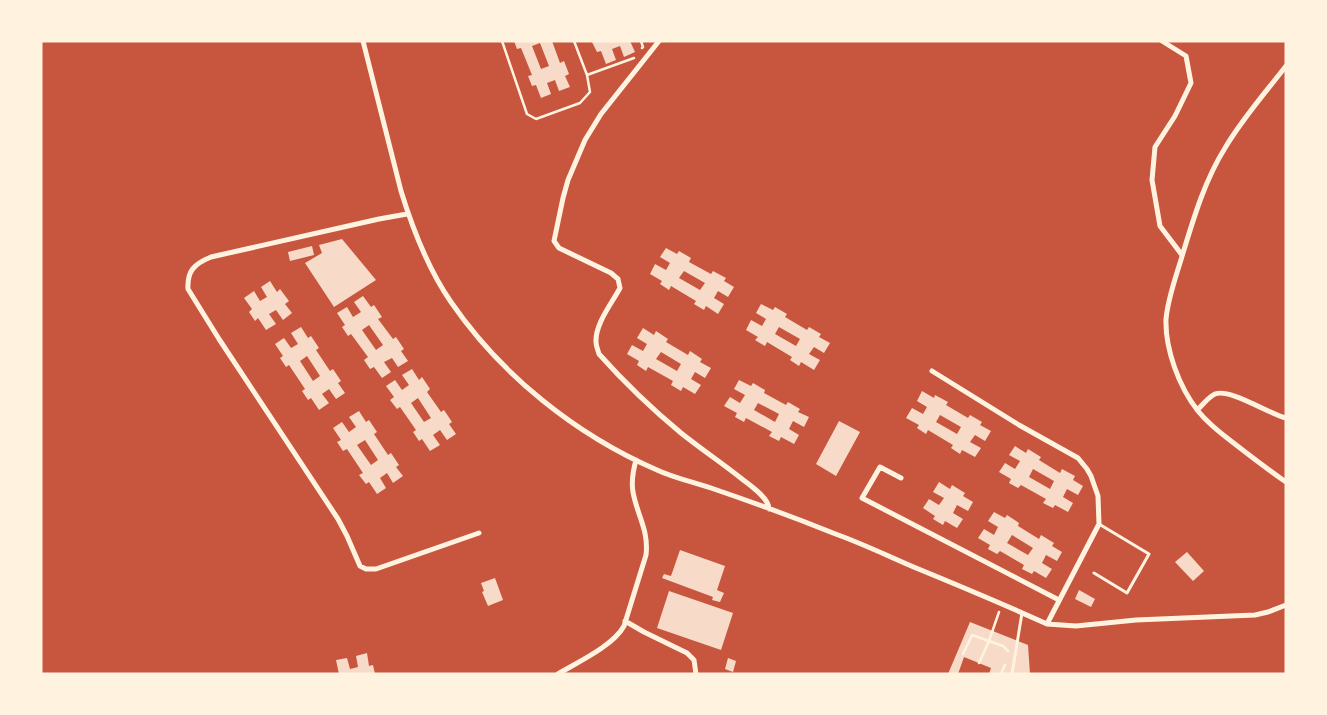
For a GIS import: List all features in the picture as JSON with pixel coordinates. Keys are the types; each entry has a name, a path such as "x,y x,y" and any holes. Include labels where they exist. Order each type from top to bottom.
{"street":[{"path":"363,41 400,191 426,258 438,281 457,310 492,352 533,393 590,434 659,471 835,533 1047,624 1076,626 1136,620 1255,615 1286,605"},
{"path":"659,41 602,114 585,140 562,198 554,241 558,248 612,273 620,282 620,288 599,325 596,344 599,354 658,413 681,433 725,464 753,487 768,503 769,509"},
{"path":"1162,41 1186,56 1191,83 1175,116 1155,147 1152,180 1160,226 1182,255"},
{"path":"1286,66 1234,133 1218,159 1209,178 1182,255 1166,319 1168,339 1178,377 1197,410 1220,432 1257,462 1286,482"},
{"path":"408,214 211,257 200,262 192,270 188,289 209,324 338,519 360,566 366,570 376,569 479,533"},
{"path":"932,371 1078,458 1093,480 1098,496 1099,524 1047,624"},
{"path":"1197,410 1210,397 1222,393 1240,398 1286,418"},
{"path":"558,674 612,640 621,631 646,555 647,546 646,535 633,490 632,475 636,460"},
{"path":"901,478 880,467 862,498 1059,600"},
{"path":"625,620 644,632 687,653 694,660 696,674"}],"lane":[{"path":"1094,573 1127,593 1149,554 1099,524"},
{"path":"1012,674 1022,613"}],"path":[{"path":"502,41 527,114 536,119 580,103 590,92 587,75 574,41"},
{"path":"587,75 634,58 643,47 641,41"},
{"path":"979,663 1002,604"},
{"path":"963,654 972,635 1003,646 1008,651 1008,657 1001,674"}],"building":[{"path":"514,41 552,41 560,63 564,61 569,74 565,76 570,87 559,91 555,80 547,83 551,94 541,98 536,85 532,86 528,76 532,75 521,48 517,49","holes":["540,43 549,66 541,69 532,46"]},
{"path":"630,41 635,52 624,57 620,46 612,49 616,60 606,64 601,51 597,52 592,42"},
{"path":"342,239 376,280 334,307 305,263 322,253 319,245"},
{"path":"312,246 314,255 290,261 288,252"},
{"path":"666,248 677,254 679,251 691,258 689,262 711,274 713,271 726,278 724,281 734,287 728,297 718,291 714,298 724,304 718,314 706,306 704,310 694,304 696,301 671,286 669,290 660,284 662,281 650,274 655,264 666,270 670,263 660,257","holes":["684,271 705,283 700,290 679,278"]},
{"path":"270,281 277,292 280,289 289,301 285,304 292,313 283,320 276,310 269,314 276,324 266,330 258,318 255,321 249,312 252,309 244,298 254,291 260,301 267,297 261,287"},
{"path":"363,296 371,307 374,305 382,317 378,319 393,339 396,337 404,349 401,351 408,361 398,367 392,358 384,362 391,372 382,378 374,367 370,369 364,360 368,357 351,334 348,336 342,327 345,325 337,313 347,307 353,317 361,312 354,302","holes":["369,325 383,345 376,350 362,330"]},
{"path":"761,304 773,310 775,307 787,314 785,317 807,330 809,327 821,334 819,337 830,343 824,353 814,347 809,354 820,360 814,370 801,362 799,366 790,360 792,357 767,342 765,346 755,340 758,337 746,330 751,320 762,326 766,319 756,313","holes":["779,327 800,339 796,346 775,334"]},
{"path":"301,327 308,338 311,336 319,348 316,350 330,371 333,369 341,381 338,383 345,393 336,399 329,389 322,394 329,403 319,410 311,398 308,400 302,391 305,389 289,365 286,367 280,358 283,356 275,344 284,338 291,348 298,344 291,333","holes":["307,356 320,376 313,381 300,361"]},
{"path":"643,328 654,335 656,331 668,339 666,342 688,355 690,351 702,359 700,362 711,368 705,378 695,372 691,379 701,385 695,394 683,387 681,391 671,385 673,381 648,367 646,371 637,365 639,361 627,354 632,345 643,351 647,344 637,338","holes":["661,352 681,364 677,371 656,359"]},
{"path":"412,369 419,380 422,377 430,389 427,392 441,412 444,410 452,422 449,424 456,434 447,440 440,430 433,435 440,445 430,451 422,439 419,441 413,432 416,430 400,407 397,409 390,400 394,397 386,386 395,380 402,390 409,385 402,375","holes":["418,398 431,418 424,422 411,403"]},
{"path":"739,380 751,386 753,383 765,390 764,393 786,405 788,402 800,409 798,412 809,417 804,427 793,421 789,429 799,435 794,444 781,437 779,441 769,436 772,432 746,418 744,422 735,417 737,413 724,406 730,397 740,403 745,395 734,389","holes":["758,403 779,414 775,422 754,410"]},
{"path":"922,391 934,398 935,395 948,402 946,405 968,418 970,415 982,422 980,425 991,431 985,441 975,435 970,442 981,448 975,457 962,450 960,454 951,448 953,445 928,430 926,434 917,428 919,425 906,418 912,408 923,414 927,407 917,401","holes":["940,415 961,427 957,434 936,422"]},
{"path":"359,411 366,422 369,420 377,432 374,434 388,455 391,453 399,465 396,467 403,476 393,483 387,473 380,478 386,488 377,494 369,482 366,484 359,475 363,473 347,449 343,451 337,442 341,440 333,428 342,422 349,432 356,427 349,417","holes":["365,440 378,460 371,465 357,445"]},
{"path":"839,421 860,432 836,476 816,464"},
{"path":"1015,446 1026,453 1028,449 1041,457 1039,460 1060,473 1062,469 1075,476 1073,480 1083,486 1078,495 1067,489 1063,497 1073,503 1068,512 1055,505 1053,508 1043,503 1046,499 1021,485 1018,488 1009,483 1011,479 999,472 1005,463 1015,469 1020,461 1009,455","holes":["1033,469 1054,481 1050,489 1029,477"]},
{"path":"939,482 950,489 952,485 965,493 963,496 973,502 968,511 957,505 953,513 963,519 957,528 945,521 943,525 933,519 935,516 923,508 929,499 939,505 944,498 933,492"},
{"path":"994,512 1005,518 1007,515 1019,523 1018,526 1039,539 1041,535 1054,543 1052,546 1062,552 1057,561 1046,555 1042,563 1052,569 1046,578 1034,571 1032,574 1022,569 1024,565 1000,551 997,554 988,549 990,545 978,538 984,529 994,535 998,527 988,521","holes":["1012,535 1033,548 1028,555 1007,543"]},
{"path":"680,550 725,566 717,590 724,593 720,602 712,600 713,597 662,578 664,574 671,576"},
{"path":"1187,552 1204,571 1193,581 1175,562"},
{"path":"495,578 503,600 488,606 482,592 484,591 481,583"},
{"path":"1079,590 1095,599 1091,607 1075,599"},
{"path":"669,591 733,613 721,650 657,628"},
{"path":"970,622 1028,645 1030,674 989,674 991,668 964,657 958,674 948,674"},
{"path":"367,653 369,666 373,665 375,674 339,674 336,660 347,658 350,669 358,667 356,656"},
{"path":"728,658 736,661 733,672 725,669"}]}
